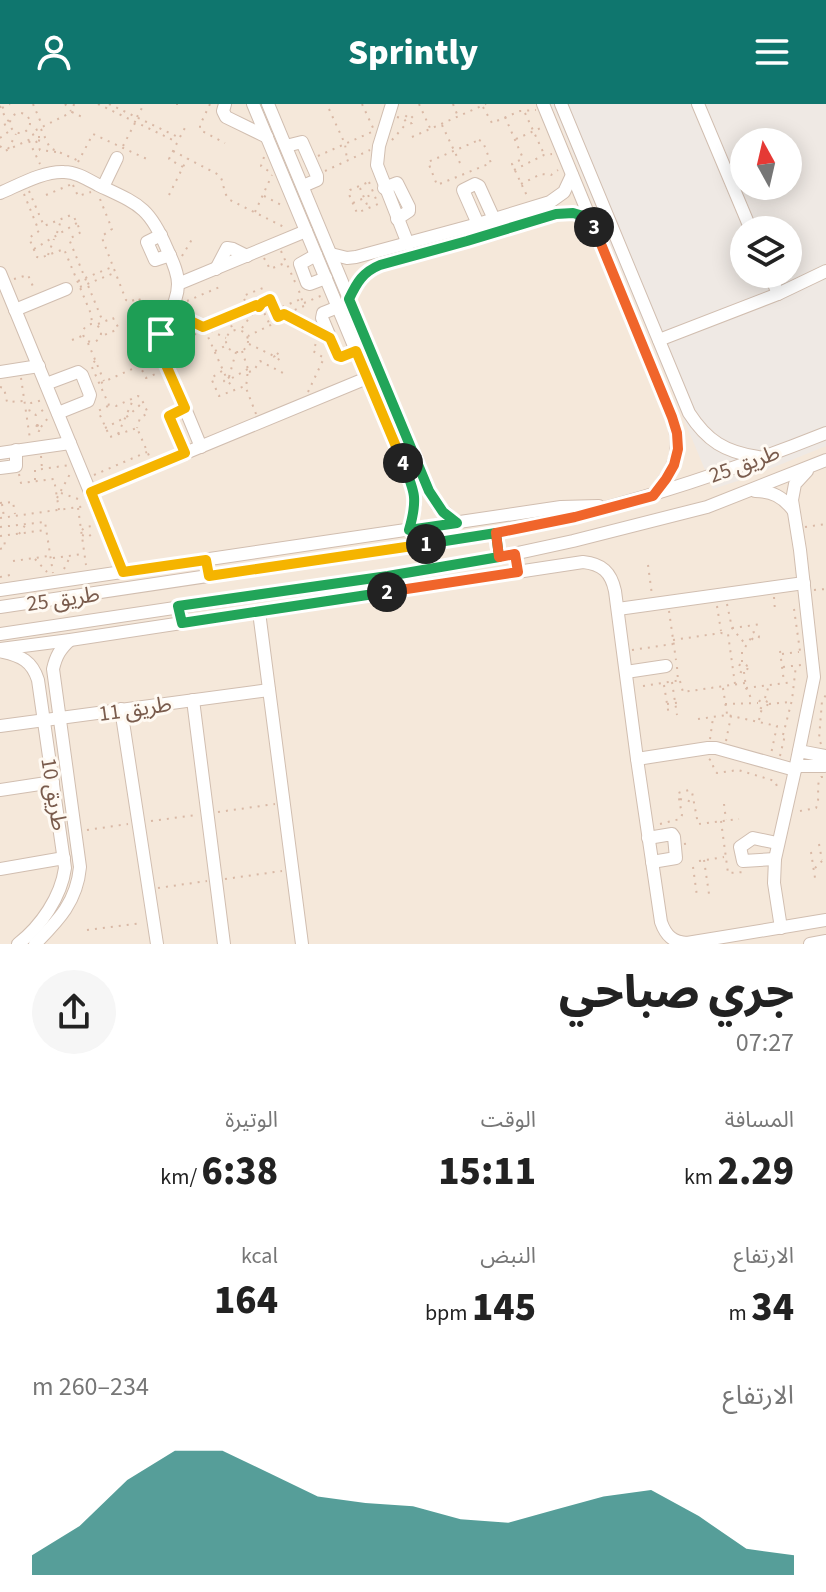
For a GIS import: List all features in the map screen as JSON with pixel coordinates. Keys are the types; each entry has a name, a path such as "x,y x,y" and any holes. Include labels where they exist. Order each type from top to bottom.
{"street":[{"path":"225,104 223,111 226,117 267,137"},
{"path":"253,104 299,214 302,233 316,255 412,485 415,505 409,530"},
{"path":"268,104 429,491 443,512 457,523"},
{"path":"392,104 376,159 377,185 408,244"},
{"path":"698,104 745,216"},
{"path":"653,496 674,465 678,449 677,433 547,115 563,109 689,413 710,439 724,448 761,458"},
{"path":"286,146 302,142 310,160 317,180 303,186"},
{"path":"103,187 120,153"},
{"path":"0,193 45,175 68,172 142,207 157,225 175,267 178,284 161,332 161,350 201,447"},
{"path":"331,254 356,257 532,208 557,198 564,192 572,175"},
{"path":"478,224 463,190 475,184 479,186 494,219"},
{"path":"349,299 362,275 380,265 556,214 573,213 590,218"},
{"path":"178,284 302,233"},
{"path":"316,255 300,262 303,274 310,284 326,278"},
{"path":"659,340 778,294 826,271"},
{"path":"2,278 123,572"},
{"path":"776,288 778,294"},
{"path":"15,310 66,289"},
{"path":"338,307 323,313 322,318 337,354 341,357 356,351"},
{"path":"0,372 39,366"},
{"path":"46,384 78,372 82,375 90,395 88,401 55,406"},
{"path":"91,492 367,378"},
{"path":"794,446 826,423"},
{"name":"طريق 25","path":"0,607 496,533 653,496 826,433"},
{"path":"0,453 70,443"},
{"path":"0,468 16,466 16,450"},
{"path":"781,928 774,883 777,843 799,751 820,684 813,663 792,492 799,477 821,462"},
{"name":"طريق 25","path":"0,634 515,554 673,517 821,462"},
{"path":"747,492 757,490 777,495 793,510"},
{"path":"0,590 561,507 614,507"},
{"path":"496,533 499,557"},
{"path":"515,554 518,572"},
{"path":"206,560 209,576"},
{"path":"0,650 583,562 595,563 606,569 613,579 648,838 664,931 670,938 687,943 826,920"},
{"path":"618,609 804,583"},
{"path":"178,606 182,623"},
{"path":"259,612 302,944"},
{"name":"طريق 10","path":"35,944 73,898 80,867 53,669 55,657 70,640"},
{"name":"طريق 10","path":"0,650 22,657 35,671 65,863 60,891 54,902 18,944"},
{"path":"626,672 666,666"},
{"name":"طريق 11","path":"0,726 269,690"},
{"path":"193,700 224,944"},
{"path":"121,709 157,944"},
{"path":"637,759 724,750 796,768 826,764 824,755 799,751"},
{"path":"0,790 53,782"},
{"path":"648,838 671,834 674,837 676,858 652,862"},
{"path":"775,859 743,861 740,847 751,838 777,843"},
{"path":"0,869 65,863 80,867"},
{"path":"810,944 826,941"}],"path":[{"path":"0,127 10,122 20,113 26,115 30,123 28,129 17,133 12,129 10,122 0,107 10,104"},
{"path":"20,113 22,104"},
{"path":"33,104 42,127 39,139"},
{"path":"65,104 71,112 82,117"},
{"path":"56,152 40,150 36,130 71,112 74,104"},
{"path":"98,104 178,140"},
{"path":"109,104 178,140"},
{"path":"120,153 144,104"},
{"path":"210,104 200,130 225,143"},
{"path":"310,160 374,131 362,104"},
{"path":"419,104 430,129"},
{"path":"453,104 458,116"},
{"path":"412,137 484,105 490,123 524,110 547,115 533,131 515,139"},
{"path":"329,109 345,144 347,161"},
{"path":"524,110 544,155"},
{"path":"505,117 523,157 512,163 514,170 532,208"},
{"path":"183,167 169,160 187,124"},
{"path":"442,124 460,163"},
{"path":"0,138 12,129"},
{"path":"8,150 17,133"},
{"path":"0,146 8,150 28,140 39,139 56,152 79,161 93,134 120,153 149,160"},
{"path":"28,140 45,175"},
{"path":"481,140 491,162 439,186 428,162 454,151 481,140"},
{"path":"316,175 379,146"},
{"path":"173,151 219,175 228,198 302,233"},
{"path":"514,170 544,155 565,158 554,174 541,174 521,184"},
{"path":"169,195 187,158"},
{"path":"255,212 278,163"},
{"path":"46,195 73,183 78,196 96,190 112,228 102,238 115,272 127,301 139,298 155,337 138,346 144,360"},
{"path":"23,184 44,226 72,215 77,223 81,233 69,239 103,322"},
{"path":"23,184 39,231 29,238 37,258 64,249 92,323"},
{"path":"377,185 378,204 358,213 348,192 359,186 377,185"},
{"path":"352,203 364,198 377,185"},
{"path":"359,186 369,209"},
{"path":"263,196 299,214"},
{"path":"48,255 62,219"},
{"path":"33,249 77,223"},
{"path":"175,267 194,236"},
{"path":"278,243 303,301 303,306 278,317"},
{"path":"260,250 269,269 286,262"},
{"path":"78,281 113,266"},
{"path":"80,287 115,272"},
{"path":"2,278 28,275 39,300"},
{"path":"170,309 222,286"},
{"path":"248,308 243,296 264,288 279,323 248,336"},
{"path":"254,291 271,326"},
{"path":"275,310 331,291"},
{"path":"99,384 228,316 270,299"},
{"path":"289,304 292,311"},
{"path":"241,330 259,305"},
{"path":"170,309 226,338"},
{"path":"284,314 321,333 313,349 324,360 302,405"},
{"path":"228,316 233,330"},
{"path":"88,341 96,342 118,328 114,319 92,323 83,330 105,381"},
{"path":"97,324 102,332 101,337"},
{"path":"205,329 233,391"},
{"path":"233,330 241,330 248,336 248,343 242,351 236,352 227,345 226,338 233,330"},
{"path":"72,340 83,335"},
{"path":"248,343 276,360"},
{"path":"214,351 227,345"},
{"path":"272,367 276,360 281,359 281,349"},
{"path":"242,351 248,371 246,386 260,422"},
{"path":"230,384 225,383 236,352"},
{"path":"274,356 279,354"},
{"path":"95,361 91,364 109,405"},
{"path":"229,378 254,370 259,361 283,373"},
{"path":"140,365 147,378 168,369"},
{"path":"20,369 31,448"},
{"path":"222,371 211,378 219,395 246,386"},
{"path":"0,387 4,388 7,402 24,400"},
{"path":"137,428 110,437 98,411 140,397 148,413 140,418 137,428 154,466"},
{"path":"118,435 133,398"},
{"path":"27,409 34,402 55,406"},
{"path":"105,428 143,403"},
{"path":"27,409 36,415 55,406"},
{"path":"185,408 169,416 185,453"},
{"path":"28,430 35,429"},
{"path":"85,479 148,452"},
{"path":"36,481 35,469 75,464 57,498"},
{"path":"16,466 20,482 54,479 59,510"},
{"path":"16,516 14,502 1,503 2,518 59,510 77,507 93,505 60,492"},
{"path":"77,507 87,577"},
{"path":"0,549 5,547 0,528 44,521 54,579 35,558"},
{"path":"19,534 27,523"},
{"path":"796,528 826,524"},
{"path":"81,533 85,527 104,525"},
{"path":"81,533 88,537 104,525"},
{"path":"3,536 47,530"},
{"path":"13,561 84,554"},
{"path":"58,582 70,556"},
{"path":"648,565 653,604"},
{"path":"0,577 15,574"},
{"path":"773,587 775,611"},
{"path":"721,594 732,628 746,645"},
{"path":"721,594 721,633"},
{"path":"668,602 683,692 745,683"},
{"path":"784,683 780,653 800,652 794,609"},
{"path":"732,628 762,624"},
{"path":"751,638 754,641 758,639 757,625"},
{"path":"623,651 726,632 735,684"},
{"path":"744,672 739,669 743,663 742,654 752,633 756,632"},
{"path":"743,663 748,667 744,672 745,683 753,704"},
{"path":"782,667 813,663"},
{"path":"773,764 786,735 796,665"},
{"path":"643,686 680,681"},
{"path":"672,682 677,715"},
{"path":"746,688 795,682"},
{"path":"664,683 669,716"},
{"path":"768,704 765,699 769,685"},
{"path":"723,686 727,715"},
{"path":"826,695 822,701 819,739 821,745 826,746"},
{"path":"725,704 753,704 765,699"},
{"path":"667,704 682,702"},
{"path":"758,721 762,708 768,704 792,702"},
{"path":"758,703 762,708"},
{"path":"698,719 732,715 777,726 773,764"},
{"path":"724,750 732,715"},
{"path":"714,717 708,754 714,770 717,773 742,770 775,781 778,789"},
{"path":"776,733 786,735"},
{"path":"800,811 816,808 818,781 826,777"},
{"path":"660,824 682,817 680,791 690,790 698,824 739,819"},
{"path":"679,798 694,803"},
{"path":"74,832 284,803"},
{"path":"724,804 726,821"},
{"path":"819,844 822,861"},
{"path":"811,852 815,878"},
{"path":"699,861 726,857"},
{"path":"814,869 826,857"},
{"path":"704,860 709,894"},
{"path":"693,867 697,896"},
{"path":"87,930 153,922"}],"shaded area":[{"path":"0,104 826,104 826,944 0,944"},
{"path":"552,104 826,104 826,446 713,489"}],"route":[{"path":"161,334 162,356 185,408 169,416 185,453 91,492 123,572 206,560 209,576 496,533 499,557 178,606 182,623 518,572 515,554 499,557 496,533 575,517 653,496 674,465 678,449 672,417 590,218 573,213 556,214 380,265 362,275 349,299 432,498 457,523 409,530 415,495 356,351 338,356 330,338 284,314 278,317 270,299 259,307 256,305 203,327 170,311 161,334"}]}
